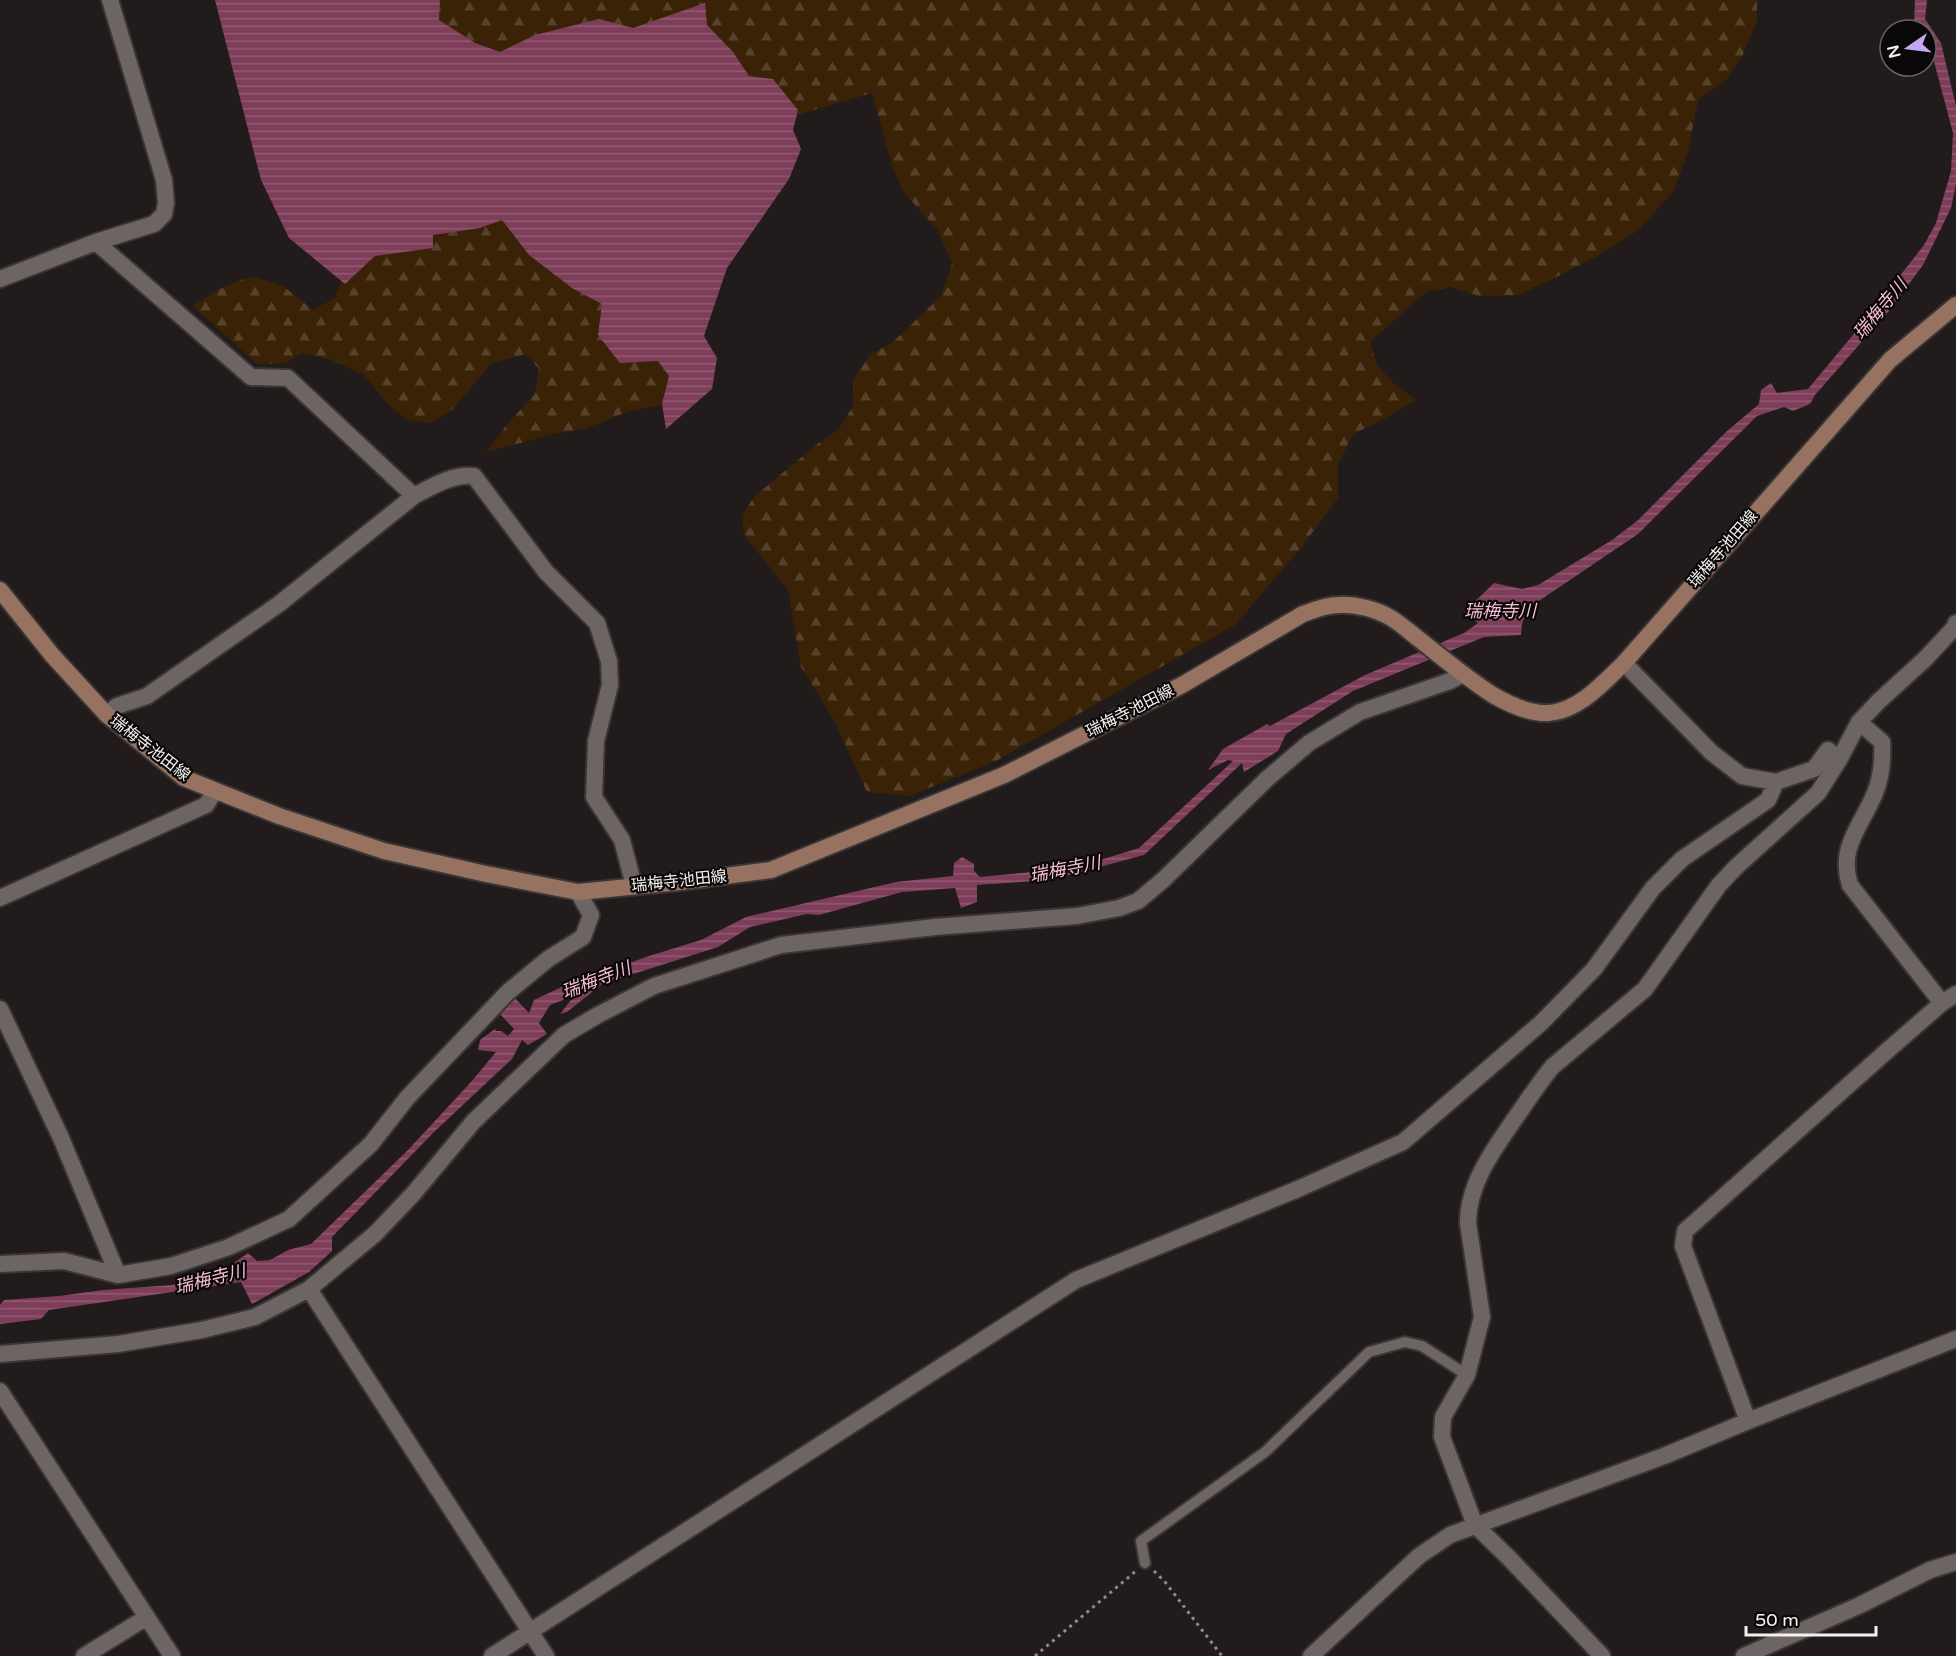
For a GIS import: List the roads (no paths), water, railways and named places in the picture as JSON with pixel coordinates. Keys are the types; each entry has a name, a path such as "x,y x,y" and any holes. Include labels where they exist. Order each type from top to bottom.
{"main road":[{"name":"瑞梅寺池田線","path":"0,590 52,655 106,714 184,778 279,816 384,851 578,892 771,870 1004,775 1182,685 1303,614 1319,608 1338,605 1373,610 1392,618 1463,674 1505,702 1533,712 1550,713 1566,708 1584,699 1624,663 1890,360 1956,305"}],"street":[{"path":"0,279 96,242 154,224 164,214 166,203 164,180 110,0"},
{"path":"96,242 251,377 288,378 414,496"},
{"path":"106,714 117,706 147,696 269,611 414,496 463,475 474,476 546,572 597,624 609,661 610,685 596,741 594,797 622,840 634,886"},
{"path":"1602,1656 1509,1558 1475,1526 1442,1437 1443,1417 1467,1375 1482,1317 1470,1243 1468,1209 1475,1186 1490,1156 1552,1067 1645,989 1719,885 1736,867 1809,803 1839,760 1859,722 1925,659 1956,623"},
{"path":"1624,663 1712,753 1742,776 1776,782 1814,769 1827,750 1839,760"},
{"path":"0,1354 118,1344 202,1330 255,1317 309,1289 375,1234 414,1193 474,1120 564,1035 598,1015 654,986 781,945 935,927 1077,916 1119,908 1138,901 1163,880 1268,778 1309,743 1360,712 1450,681 1463,674"},
{"path":"1748,1421 1683,1246 1684,1231 1949,999 1850,885 1846,872 1847,851 1876,792 1883,766 1882,742 1859,722"},
{"path":"492,1656 1076,1280 1298,1189 1403,1142 1541,1023 1594,969 1653,888 1682,859 1768,800 1776,782"},
{"path":"0,898 206,804 216,790"},
{"path":"0,1263 64,1261 118,1275 171,1266 191,1260 230,1247 290,1219 371,1144 407,1098 508,992 548,959 584,937 591,915 578,892"},
{"path":"0,1009 61,1138 118,1275"},
{"path":"309,1289 546,1656"},
{"path":"1311,1656 1419,1556 1450,1535 1664,1456 1956,1339"},
{"path":"0,1391 172,1656"},
{"path":"1744,1656 1858,1606 1930,1570 1956,1562"},
{"path":"84,1656 147,1617"}],"lane":[{"path":"1146,1563 1141,1541 1265,1452 1370,1352 1405,1342 1422,1346 1467,1375"}],"water":[{"path":"215,0 440,0 439,20 475,43 500,52 535,35 599,19 633,28 705,3 707,25 733,52 749,76 773,79 798,110 793,130 801,149 789,179 727,268 704,336 717,358 712,389 666,429 662,404 669,376 658,361 620,363 598,335 602,304 572,288 529,255 502,220 480,228 433,235 433,248 375,256 345,284 289,238 261,180"},
{"name":"瑞梅寺川","path":"1915,0 1927,0 1925,18 1914,18"},
{"name":"瑞梅寺川","path":"1938,38 1956,106 1956,184 1951,208 1923,265 1888,312 1815,395 1810,404 1793,411 1784,407 1757,416 1638,534 1527,609 1521,635 1484,637 1353,691 1286,734 1278,751 1244,772 1242,763 1144,855 1051,880 977,885 977,902 961,908 955,888 902,892 819,915 807,914 750,927 718,947 602,984 567,1012 560,1014 574,996 550,1005 539,1023 547,1034 528,1045 522,1040 512,1059 434,1132 332,1237 332,1251 309,1272 252,1304 241,1282 49,1310 41,1319 0,1324 0,1305 4,1300 172,1285 231,1270 231,1265 248,1253 257,1261 270,1260 288,1250 311,1244 408,1150 496,1052 478,1050 480,1040 495,1029 508,1036 514,1029 500,1014 514,997 529,1013 534,1000 585,976 582,980 701,940 746,917 896,882 953,876 954,863 962,857 974,864 974,871 980,877 1084,865 1139,848 1233,761 1228,760 1208,770 1223,749 1267,724 1270,726 1365,675 1464,633 1478,623 1465,611 1494,583 1522,589 1538,585 1612,540 1637,521 1726,432 1759,404 1761,390 1771,383 1777,393 1808,389 1924,245 1936,223 1951,171 1953,133 1938,77"}]}
